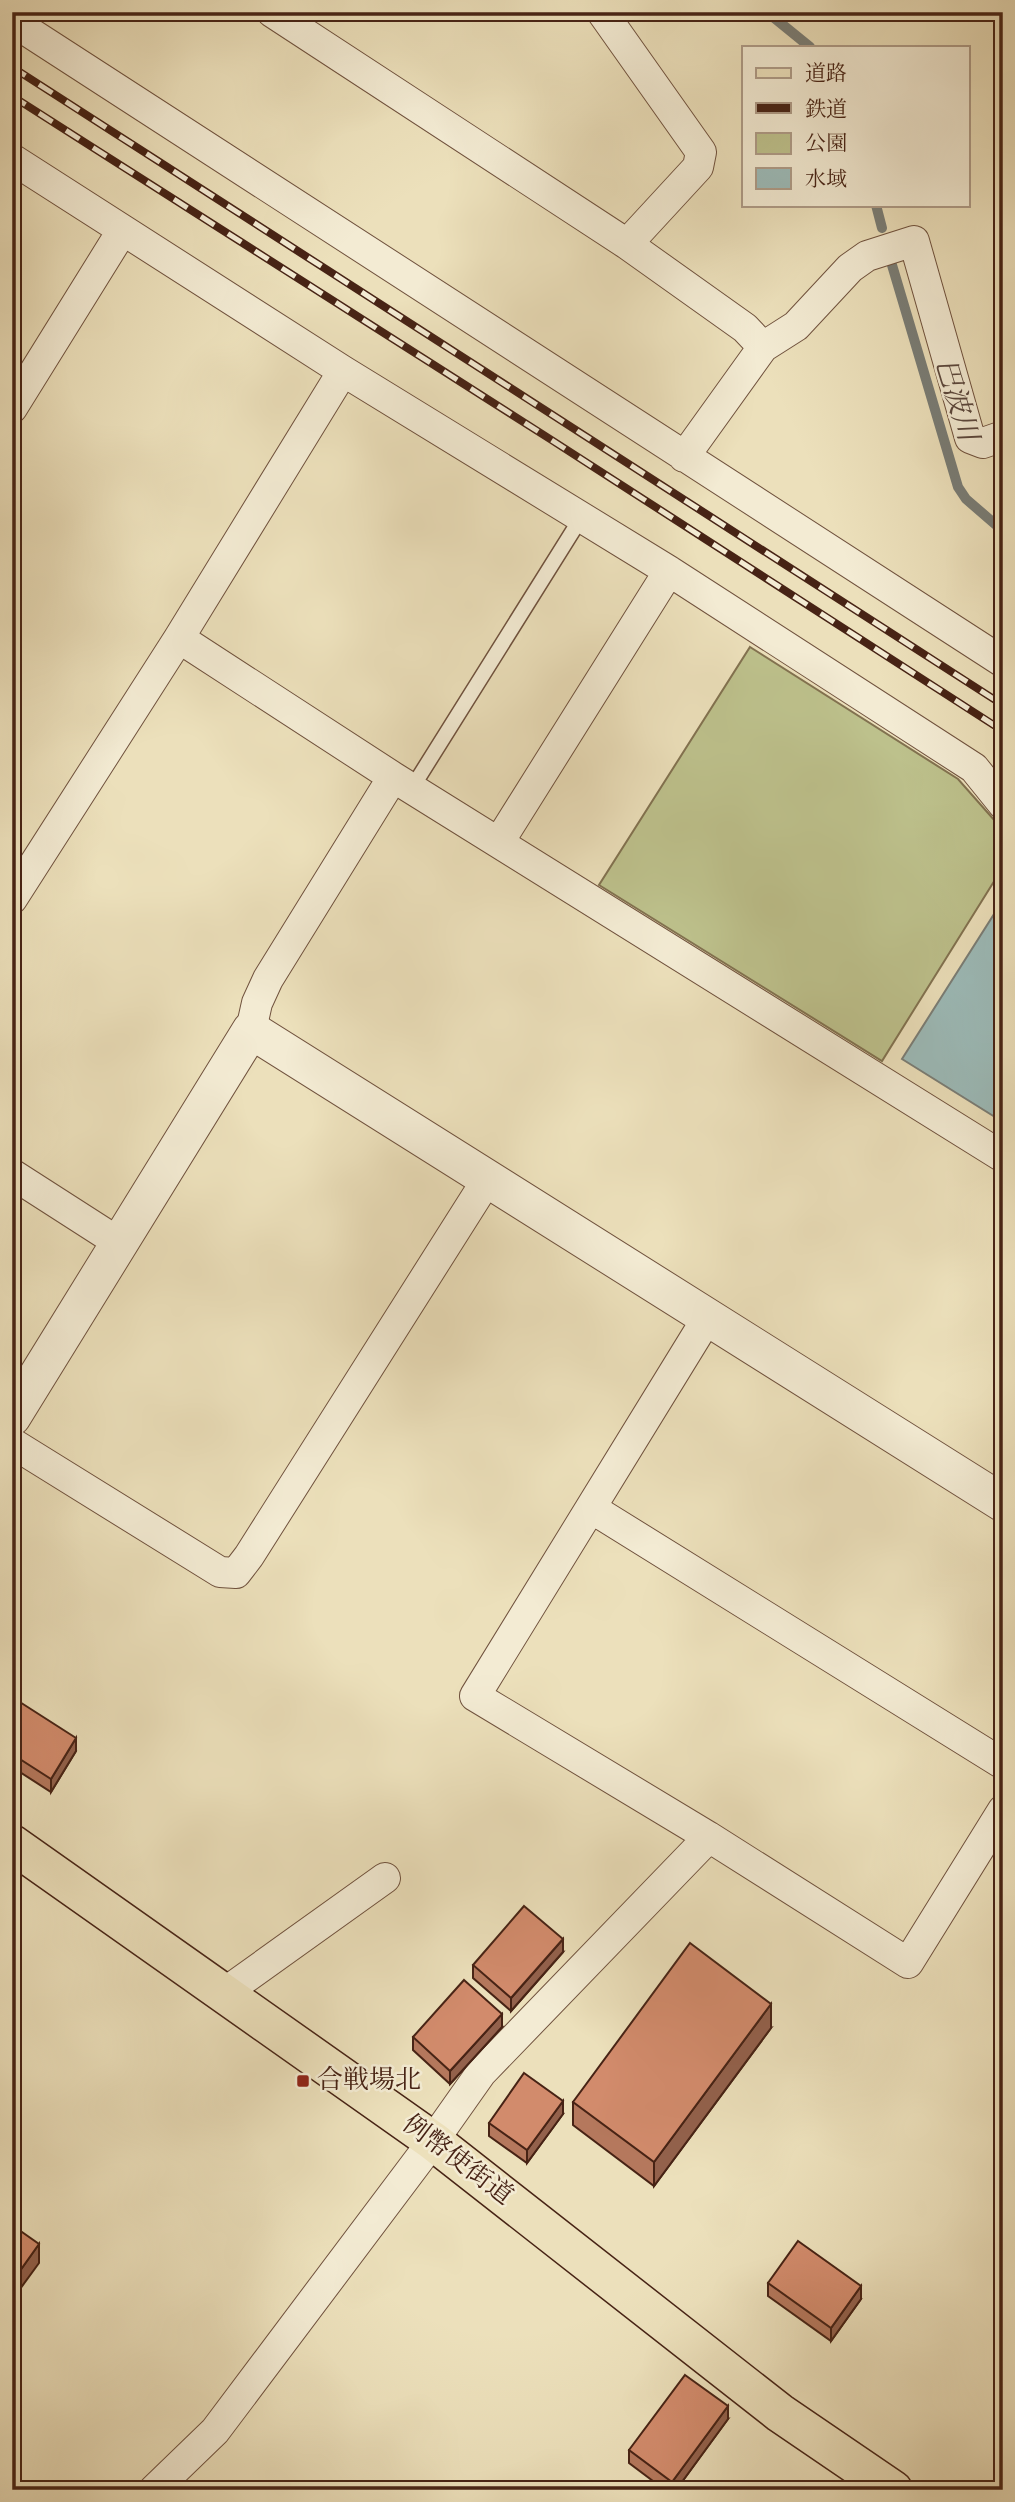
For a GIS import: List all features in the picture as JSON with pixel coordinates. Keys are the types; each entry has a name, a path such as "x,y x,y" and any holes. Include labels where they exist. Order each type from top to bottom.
{"main road":[{"name":"例幣使街道","path":"12,1844 433,2141 780,2413 893,2490"}],"street":[{"path":"272,12 627,243 745,328 763,347"},
{"path":"602,12 701,152 698,167 627,243"},
{"path":"12,21 1003,662"},
{"path":"12,159 343,371 669,571 974,768 1003,804"},
{"path":"12,408 122,230"},
{"path":"684,457 763,347 796,326 850,268 867,256 914,241 970,438 983,443 1003,436"},
{"path":"12,899 343,371"},
{"path":"499,842 669,571"},
{"path":"178,638 403,783 1003,1157"},
{"path":"12,1417 251,1030 257,1003 268,979 403,783"},
{"path":"251,1030 1003,1503"},
{"path":"12,1174 121,1244"},
{"path":"12,1443 220,1572 236,1573 487,1180"},
{"path":"708,1317 475,1696 709,1837 908,1963 1003,1810"},
{"path":"591,1508 1003,1764"},
{"path":"154,2490 215,2431 481,2073 709,1837"},
{"path":"223,1994 385,1878"}],"lane":[{"path":"403,783 581,518"}],"green space":[{"path":"750,647 958,779 1003,830 1003,867 882,1061 599,885"}],"water":[{"path":"1003,900 1003,1122 902,1059"}],"building":[{"path":"12,1697 76,1738 51,1779 12,1754"},
{"path":"524,1906 563,1939 511,1998 473,1965"},
{"path":"690,1943 771,2004 654,2162 573,2102"},
{"path":"464,1980 502,2014 450,2071 413,2037"},
{"path":"524,2073 563,2101 527,2150 489,2123"},
{"path":"12,2225 39,2244 12,2282"},
{"path":"798,2241 861,2286 831,2328 768,2283"},
{"path":"685,2375 728,2406 672,2482 629,2450"}],"waterway":[{"name":"巴波川","path":"767,12 809,46"},
{"name":"巴波川","path":"876,206 882,228"},
{"name":"巴波川","path":"892,265 958,487 966,499 1003,531"}],"railway":[{"path":"12,67 1003,705"},
{"path":"12,96 1003,731"}],"place":[{"name":"合戦場北","path":"303,2081"}]}
